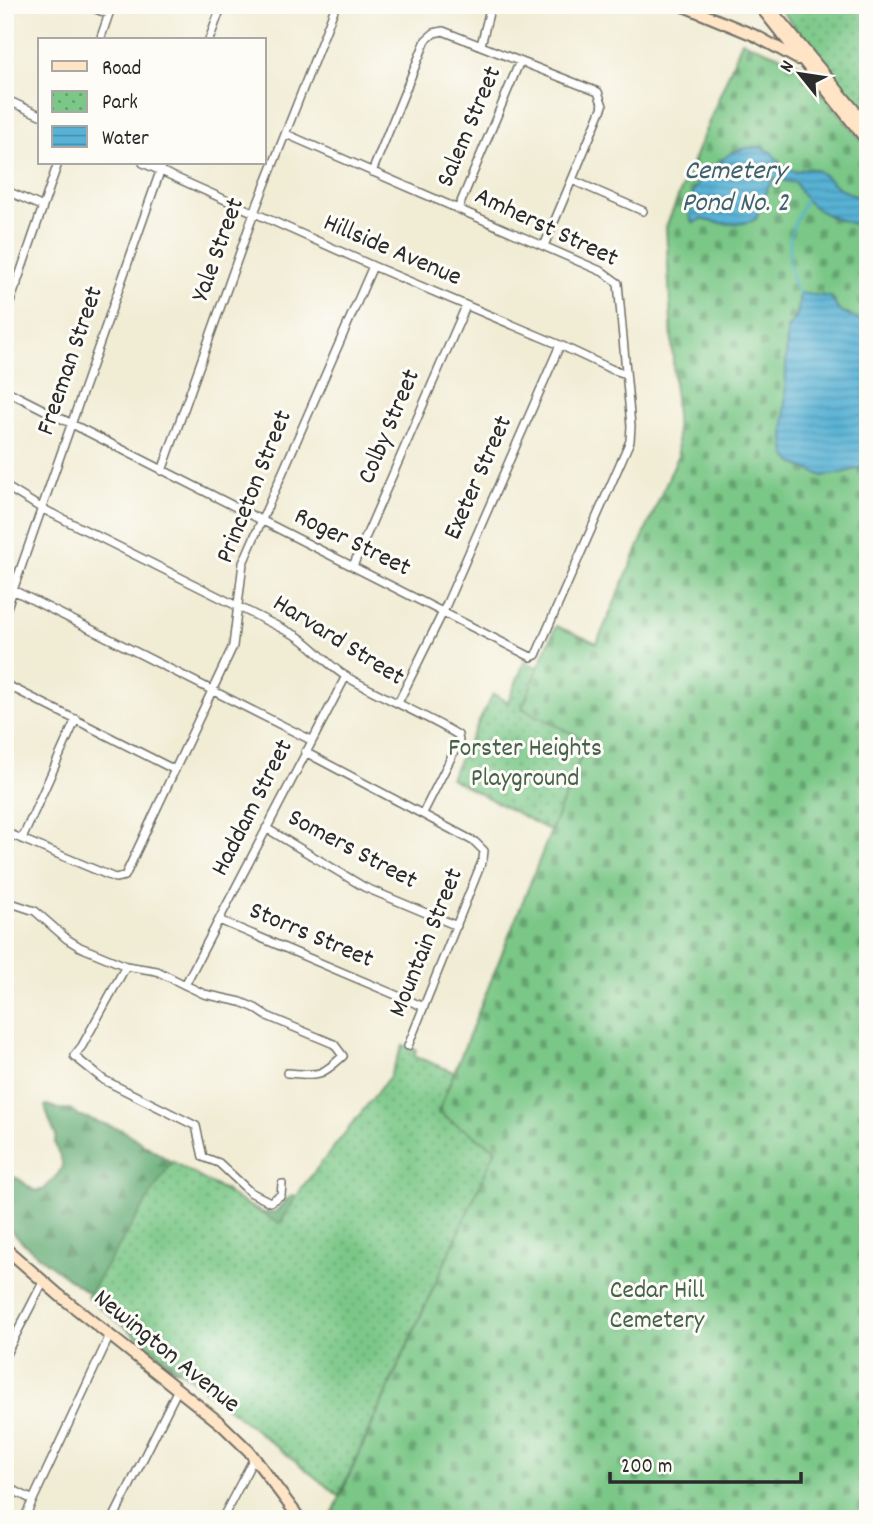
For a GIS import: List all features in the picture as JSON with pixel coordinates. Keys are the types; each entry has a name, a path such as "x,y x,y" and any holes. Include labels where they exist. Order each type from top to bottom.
{"main road":[{"path":"681,5 757,36 803,62"},
{"path":"759,5 857,113 868,120"},
{"path":"767,5 803,62 865,131"},
{"path":"757,36 789,38"},
{"path":"857,113 868,142"},
{"name":"Newington Avenue","path":"5,1248 43,1282 220,1423 254,1458 300,1519"}],"street":[{"path":"85,5 109,14"},
{"path":"101,38 112,5"},
{"path":"210,38 222,5"},
{"name":"Yale Street","path":"162,471 254,213 336,5"},
{"name":"Salem Street","path":"481,45 491,5"},
{"path":"372,172 426,40 434,33 443,31 598,92 603,106 544,246"},
{"name":"Salem Street","path":"458,209 520,61"},
{"path":"5,99 38,114"},
{"name":"Amherst Street","path":"286,134 603,272 618,282 631,426 629,441 539,649 536,655 531,657"},
{"path":"5,317 58,164"},
{"name":"Hillside Avenue","path":"162,167 254,213 626,374"},
{"name":"Freeman Street","path":"5,613 162,167"},
{"path":"572,180 643,211"},
{"path":"5,190 43,208"},
{"name":"Princeton Street","path":"22,839 121,878 125,876 233,646 243,563 373,266"},
{"path":"5,278 17,284"},
{"name":"Colby Street","path":"353,566 466,306"},
{"name":"Exeter Street","path":"398,703 443,612 560,345"},
{"name":"Roger Street","path":"5,390 531,657"},
{"name":"Harvard Street","path":"5,486 41,508 314,646 346,676 456,734 460,739 423,814"},
{"path":"5,586 311,740"},
{"name":"Haddam Street","path":"186,985 346,676"},
{"path":"5,684 175,770"},
{"path":"5,832 22,839 76,719"},
{"name":"Mountain Street","path":"305,752 475,842 484,851 408,1046"},
{"name":"Somers Street","path":"266,828 364,887 457,926"},
{"path":"5,901 35,911 66,939 80,947 126,966 156,971 204,994 242,1002 267,1016 334,1044 343,1056 325,1073 287,1073"},
{"name":"Storrs Street","path":"219,920 424,1007"},
{"path":"126,966 74,1056 104,1080 196,1126 203,1157 219,1163 250,1192 270,1202 281,1195 282,1184"},
{"path":"5,1356 43,1282"},
{"path":"24,1519 110,1335"},
{"path":"113,1519 178,1389"},
{"path":"222,1519 254,1458"},
{"path":"5,1486 33,1500"}],"green space":[{"path":"777,5 868,5 868,108 841,86"},
{"name":"Cedar Hill Cemetery","path":"742,41 800,64 868,148 868,1519 330,1519 495,1150 438,1113 587,741 521,708 556,626 597,643 678,456 666,227"},
{"name":"Forster Heights Playground","path":"525,661 538,668 522,708 587,741 551,831 450,778 493,694 508,702"},
{"path":"403,1045 416,1050 414,1056 454,1072 438,1113 496,1149 339,1496 87,1297 172,1161 280,1224 303,1186 390,1076"},
{"path":"45,1106 70,1109 78,1115 122,1130 185,1171 264,1213 275,1212 287,1199 294,1195 296,1197 283,1224 276,1227 164,1225 149,1245 186,1363 177,1370 172,1369 105,1306 28,1247 5,1224 5,1174 38,1191 45,1189 62,1167 55,1144 56,1135"}],"water":[{"name":"Cemetery Pond No. 2","path":"760,147 771,152 782,166 796,172 809,168 815,170 839,188 868,204 868,228 816,209 801,193 796,183 774,179 767,189 756,219 729,224 701,219 694,223 689,216 693,193 700,181 731,153"},
{"path":"799,293 831,297 838,310 868,323 868,466 823,476 793,463 786,454 784,439 787,328 798,312"}],"waterway":[{"path":"799,293 791,272 790,246 793,227 806,198"}]}
